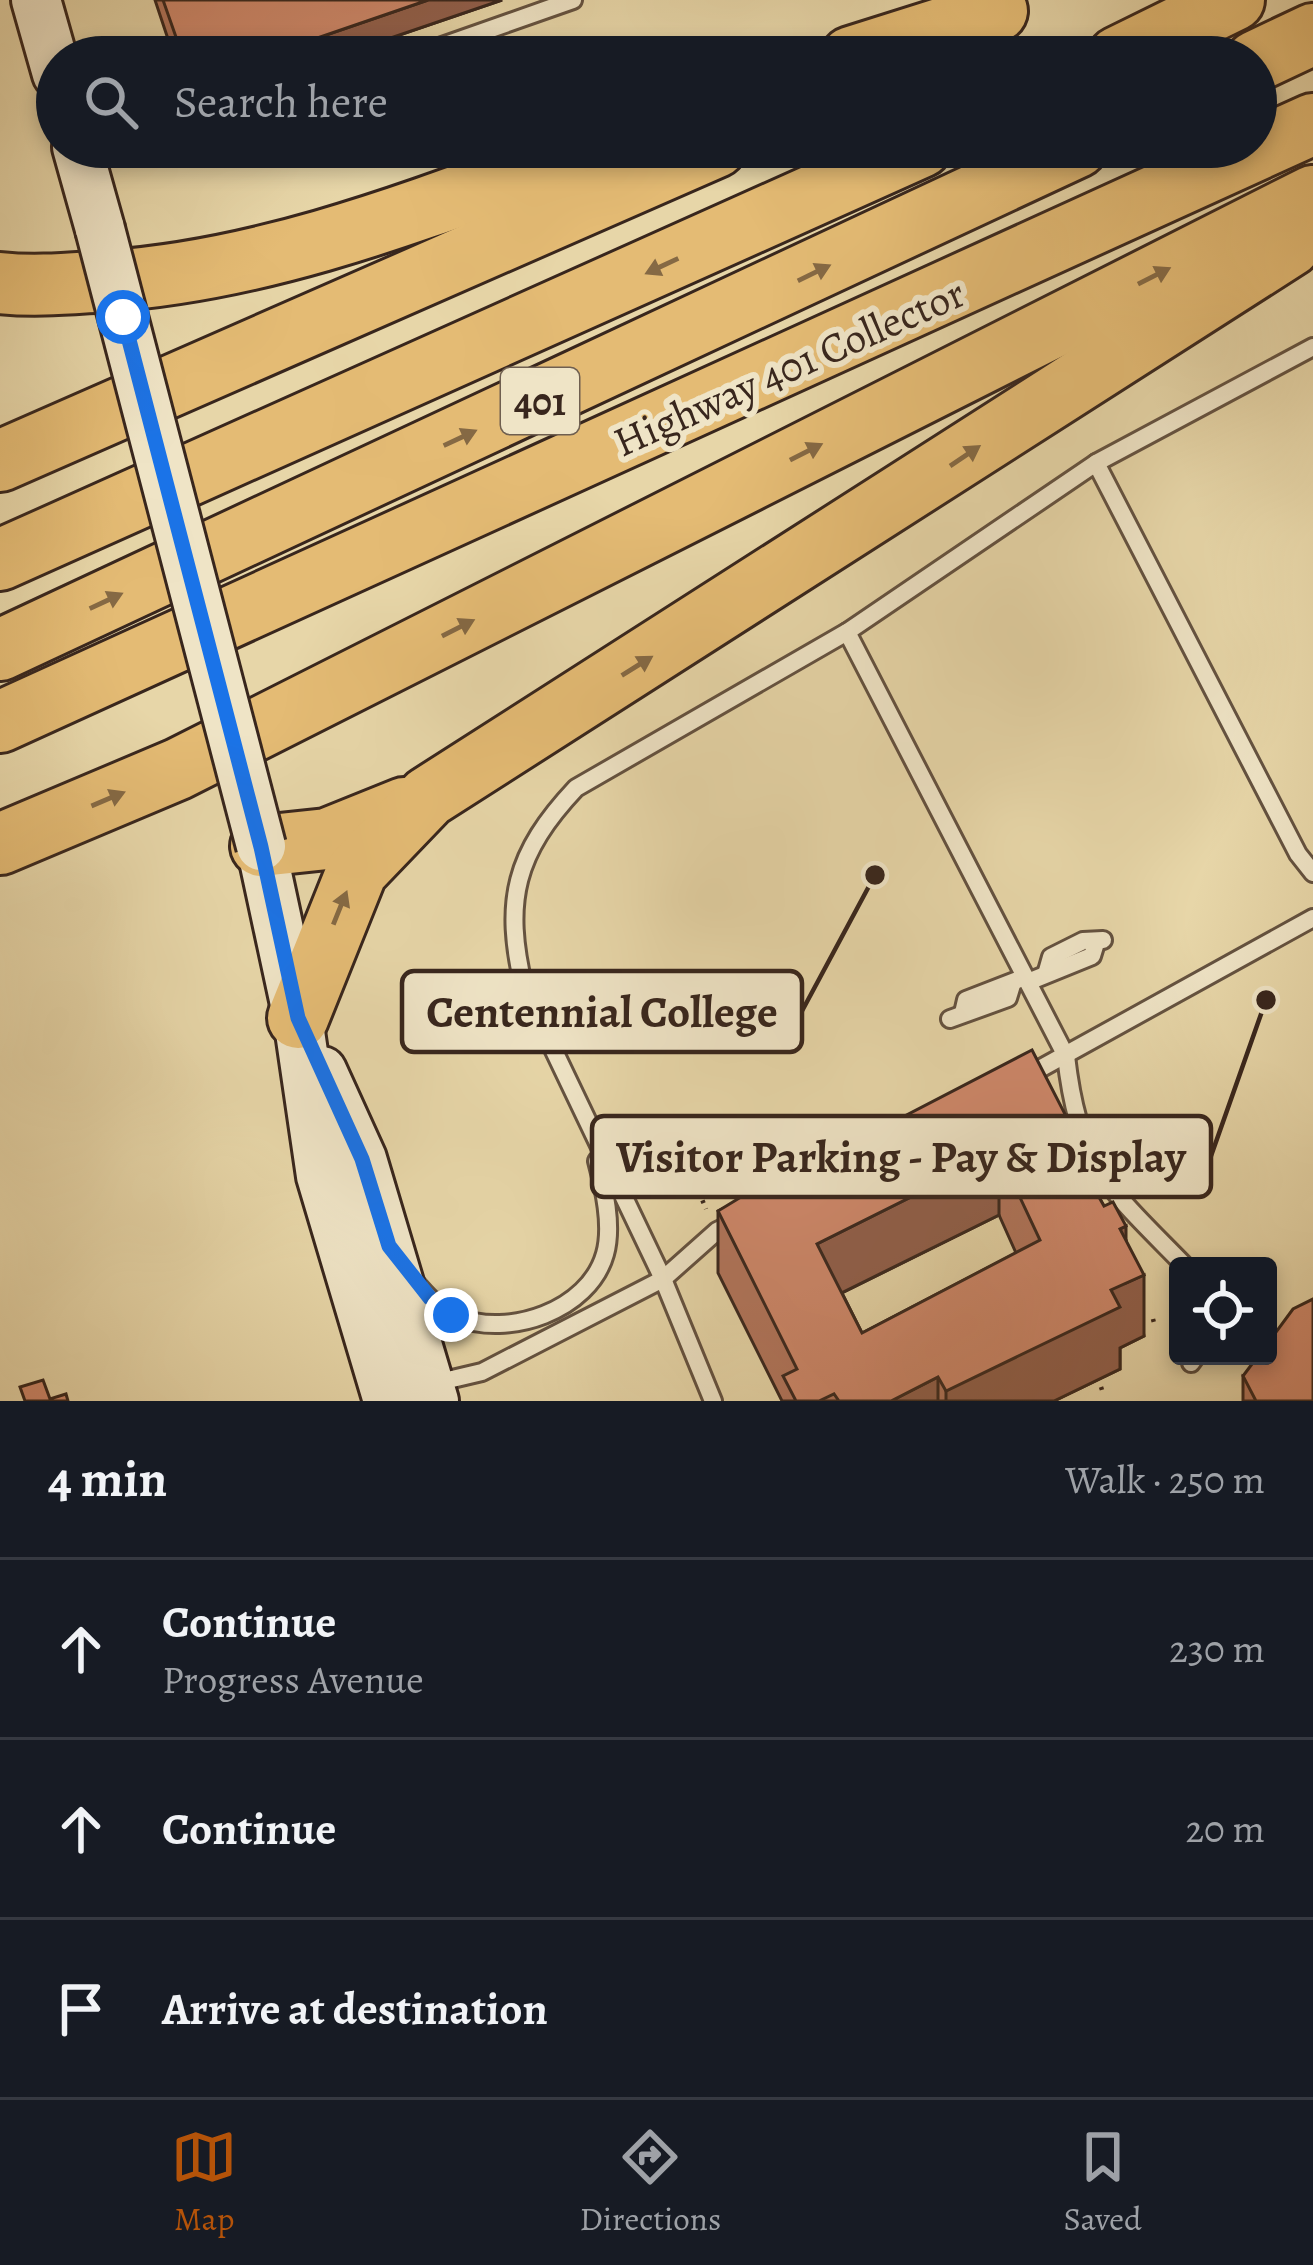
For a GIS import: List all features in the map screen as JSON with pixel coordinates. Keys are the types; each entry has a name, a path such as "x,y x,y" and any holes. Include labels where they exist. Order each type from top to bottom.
{"highway":[{"path":"1161,36 1234,0"},
{"path":"913,36 1007,5"},
{"path":"944,36 1007,5"},
{"path":"1277,52 1313,34"},
{"name":"Highway 401 Collector","path":"1277,140 1313,124"},
{"path":"0,283 28,286 195,275 353,233 534,168"},
{"path":"0,461 668,168"},
{"name":"401","path":"0,560 874,168"},
{"name":"401","path":"0,650 1032,168"},
{"name":"Highway 401 Collector","path":"0,722 1216,168"},
{"path":"0,844 178,769 1313,196"},
{"path":"261,847 327,839 428,797 1313,232"},
{"path":"298,1018 357,871 428,797"}],"main road":[{"path":"37,0 47,36"},
{"path":"83,168 261,847 298,1018 321,1176 408,1390"},
{"path":"298,1018 362,1159 389,1246 408,1390"}],"lane":[{"path":"471,36 573,0"},
{"path":"713,1401 664,1280 524,988 514,949 513,904 522,862 544,822 576,788 848,632 1096,463 1313,346"},
{"path":"1096,463 1298,854 1313,873"},
{"path":"848,632 1022,981 1066,1057 1086,1153 1143,1229 1175,1257"},
{"path":"1017,1081 1313,918"},
{"path":"957,1016 979,1013 1008,998 1022,981 1047,971 1063,971 1093,956 1099,942"},
{"path":"389,1246 430,1298 470,1321 518,1322 547,1314 577,1296 605,1253 602,1183 588,1125"},
{"path":"408,1390 482,1372 664,1280 717,1231 760,1209"}],"path":[{"path":"699,1192 709,1215"}],"building":[{"path":"163,0 428,0 323,36 176,36"},
{"path":"1032,1050 1066,1116 1056,1121 1104,1206 1113,1202 1126,1226 1120,1229 1144,1275 1111,1290 1120,1307 946,1391 938,1377 891,1401 839,1401 834,1394 819,1401 796,1401 783,1376 797,1369 718,1211 782,1172 785,1178","holes":["999,1153 1040,1240 862,1333 817,1244"]},
{"path":"1313,1299 1313,1401 1256,1401 1243,1376 1251,1365 1277,1365 1277,1331 1293,1309"},
{"path":"43,1380 50,1399 66,1394 68,1401 25,1401 20,1387"}],"place":[{"name":"Centennial College","path":"875,875"},
{"name":"Visitor Parking - Pay & Display","path":"1266,1000"}],"route":[{"path":"123,317 261,847 298,1018 362,1159 389,1246 410,1276 451,1315"}]}
